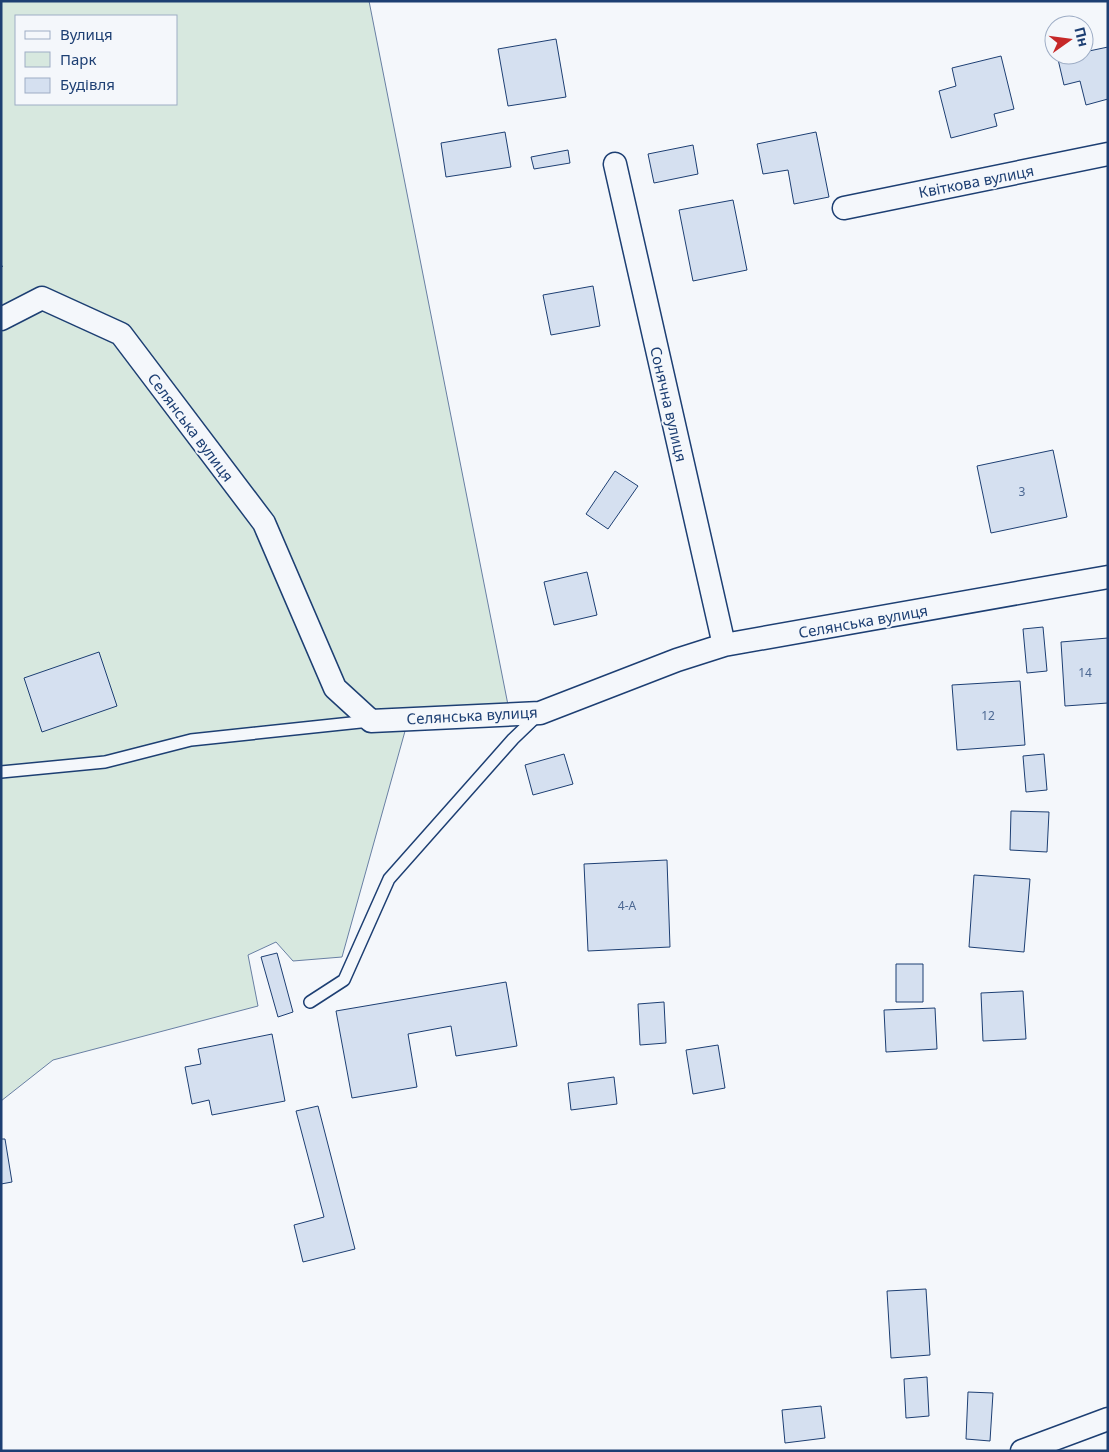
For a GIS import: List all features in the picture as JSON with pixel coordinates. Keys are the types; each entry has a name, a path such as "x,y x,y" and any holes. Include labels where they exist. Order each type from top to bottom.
{"street":[{"name":"Квіткова вулиця","path":"844,208 1108,154"},
{"name":"Сонячна вулиця","path":"615,164 724,645"},
{"name":"Селянська вулиця","path":"1,319 42,298 121,334 264,523 334,688 371,721 540,713 677,660 724,645 1108,577"},
{"path":"1022,1451 1054,1445 1108,1419"}],"lane":[{"path":"310,1002 344,980 389,879 513,739 540,713"},
{"path":"1,772 105,762 191,740 371,721"}],"green space":[{"path":"1,1 369,1 509,710 407,724 342,957 293,961 276,942 248,955 258,1006 53,1060 1,1101"}],"building":[{"path":"556,39 566,97 508,106 498,49"},
{"path":"1108,47 1108,99 1086,105 1080,81 1064,85 1059,65 1094,65 1094,50"},
{"path":"1001,56 1014,109 994,114 997,126 951,138 939,91 956,86 952,68"},
{"path":"505,132 511,167 446,177 441,143"},
{"path":"816,132 829,197 794,204 788,170 763,174 757,144"},
{"path":"693,145 698,174 654,183 648,154"},
{"path":"568,150 570,163 534,169 531,157"},
{"path":"733,200 747,270 693,281 679,210"},
{"path":"593,286 600,326 551,335 543,295"},
{"path":"1053,450 1067,517 991,533 977,466"},
{"path":"615,471 638,486 608,529 586,514"},
{"path":"587,572 597,615 554,625 544,582"},
{"path":"1043,627 1047,671 1027,673 1023,629"},
{"path":"1108,638 1108,703 1065,706 1061,642"},
{"path":"99,652 117,706 42,732 24,678"},
{"path":"1020,681 1025,745 957,750 952,685"},
{"path":"564,754 573,784 533,795 525,765"},
{"path":"1044,754 1047,790 1026,792 1023,756"},
{"path":"1011,811 1049,812 1047,852 1010,850"},
{"path":"667,860 670,947 588,951 584,864"},
{"path":"974,875 1030,879 1024,952 969,947"},
{"path":"277,953 293,1012 278,1017 261,957"},
{"path":"896,964 923,964 923,1002 896,1002"},
{"path":"506,982 517,1046 456,1056 451,1026 408,1034 417,1087 352,1098 336,1011"},
{"path":"1023,991 1026,1039 983,1041 981,993"},
{"path":"664,1002 666,1043 640,1045 638,1004"},
{"path":"935,1008 937,1049 886,1052 884,1010"},
{"path":"272,1034 285,1101 212,1115 209,1100 192,1104 185,1067 201,1064 198,1049"},
{"path":"718,1045 725,1088 693,1094 686,1050"},
{"path":"614,1077 617,1104 571,1110 568,1083"},
{"path":"318,1106 355,1249 303,1262 294,1225 324,1217 296,1111"},
{"path":"1,1139 5,1139 12,1182 1,1184"},
{"path":"926,1289 930,1355 891,1358 887,1291"},
{"path":"927,1377 929,1416 906,1418 904,1379"},
{"path":"968,1392 993,1393 990,1441 966,1439"},
{"path":"821,1406 825,1438 785,1443 782,1410"}]}
